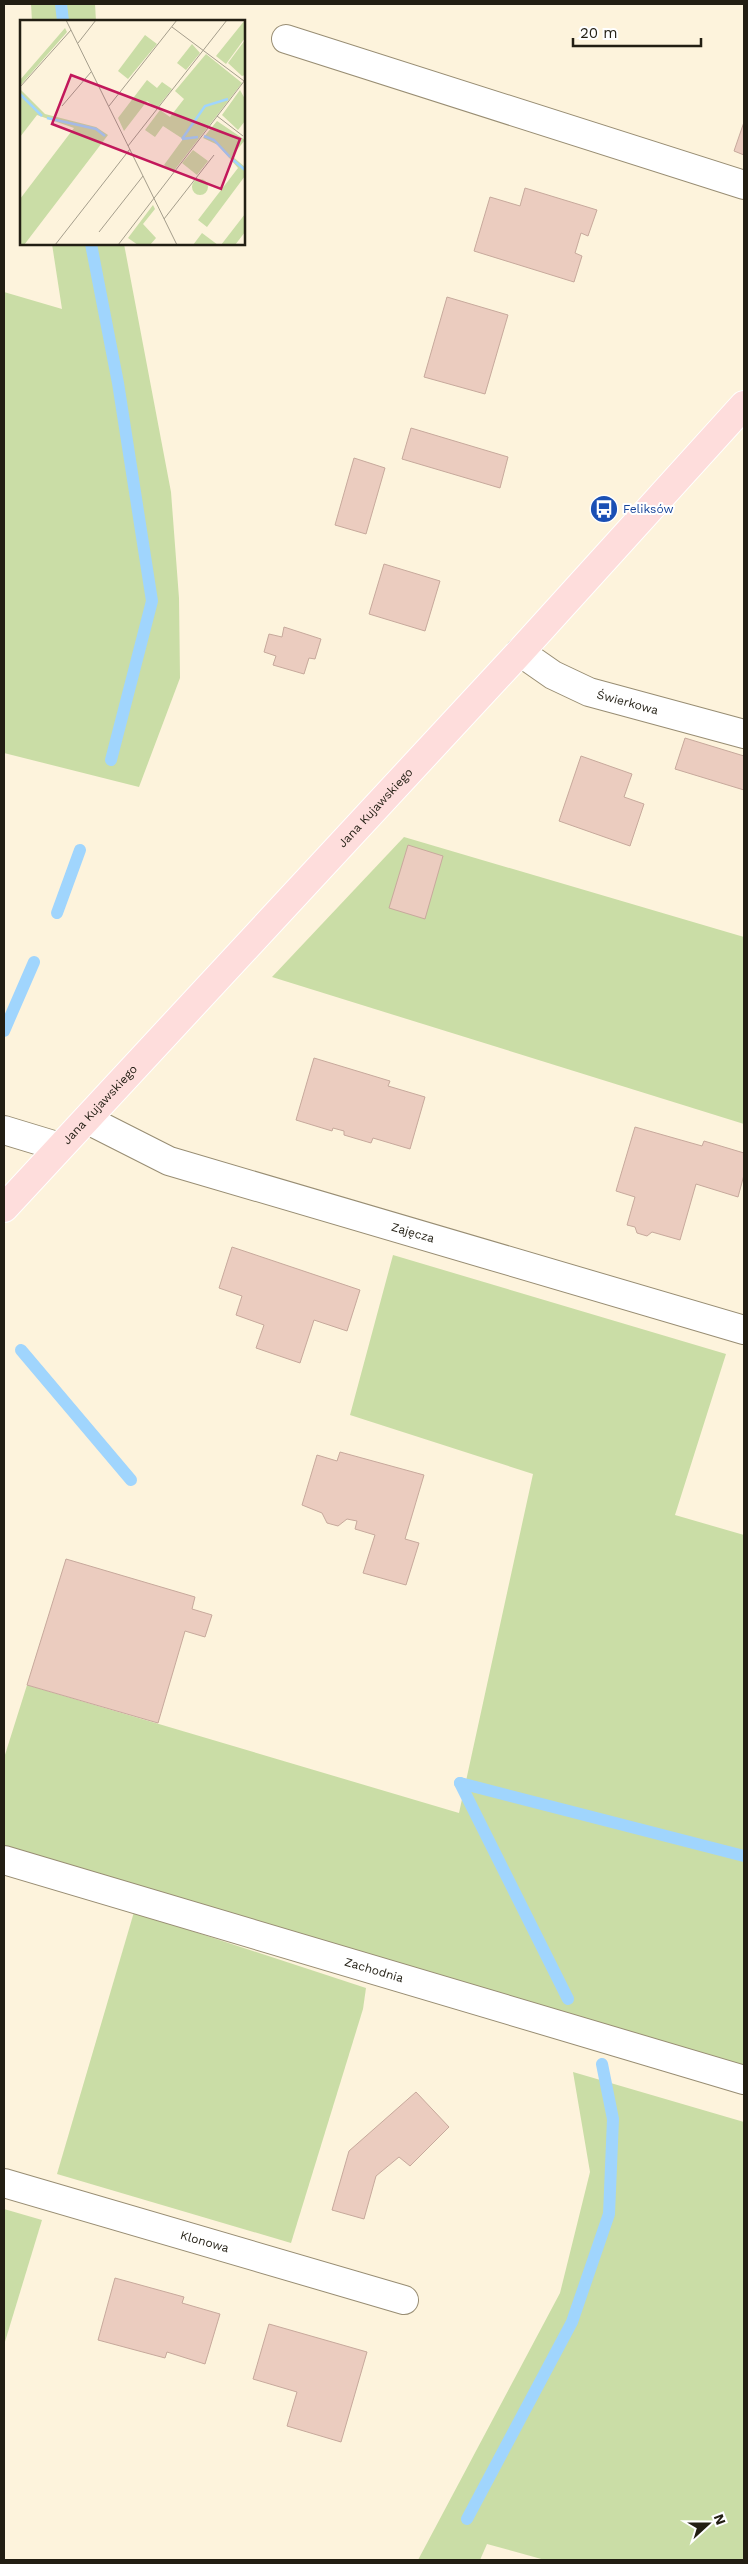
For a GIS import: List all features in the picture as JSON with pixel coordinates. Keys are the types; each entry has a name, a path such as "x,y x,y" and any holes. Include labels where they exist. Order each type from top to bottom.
{"main road":[{"name":"Jana Kujawskiego","path":"4,1208 60,1147 88,1120 520,652 744,405"}],"street":[{"path":"286,39 744,185"},
{"name":"Świerkowa","path":"520,652 553,674 589,692 744,734"},
{"name":"Zajęcza","path":"88,1120 169,1160 744,1330"},
{"path":"4,1130 60,1147"},
{"name":"Zachodnia","path":"4,1860 744,2080"},
{"name":"Klonowa","path":"4,2184 404,2300"}],"green space":[{"path":"31,4 95,4 96,20 32,20"},
{"path":"52,245 124,245 171,492 179,598 180,678 139,787 4,753 4,292 62,309"},
{"path":"404,837 744,937 744,1124 272,977"},
{"path":"393,1255 726,1354 675,1515 744,1535 744,2068 4,1852 4,1758 27,1685 459,1813 533,1474 350,1415"},
{"path":"134,1912 366,1988 363,2009 291,2243 57,2174"},
{"path":"573,2072 744,2122 744,2560 545,2560 487,2544 480,2560 418,2560 560,2293 590,2172"},
{"path":"4,2209 42,2220 4,2345"}],"building":[{"path":"744,122 744,155 734,151"},
{"path":"525,188 597,210 588,236 581,233 575,253 582,256 574,282 474,251 490,197 520,206"},
{"path":"447,297 508,315 485,394 424,377"},
{"path":"411,428 508,457 500,488 402,459"},
{"path":"354,458 385,468 366,534 335,525"},
{"path":"384,564 440,581 425,631 369,614"},
{"path":"284,627 321,639 315,659 309,658 304,674 273,665 276,656 264,652 269,634 282,637"},
{"path":"685,738 744,756 744,790 675,769"},
{"path":"581,756 632,774 624,797 644,804 630,846 559,821"},
{"path":"408,845 443,856 425,919 389,908"},
{"path":"314,1058 390,1081 388,1086 425,1097 410,1149 373,1138 371,1143 344,1135 344,1131 333,1128 332,1131 296,1120"},
{"path":"635,1127 702,1146 704,1141 744,1153 744,1175 738,1197 696,1184 680,1240 652,1232 647,1236 637,1233 635,1227 627,1225 635,1197 616,1191"},
{"path":"232,1247 360,1290 347,1331 314,1320 300,1363 256,1348 264,1325 236,1315 242,1296 219,1288"},
{"path":"340,1452 424,1475 405,1539 419,1543 406,1585 363,1573 375,1535 355,1529 357,1521 347,1519 338,1526 327,1523 322,1513 302,1505 317,1455 337,1461"},
{"path":"66,1559 195,1597 192,1609 212,1615 205,1637 185,1631 158,1723 27,1685"},
{"path":"416,2092 449,2127 410,2166 399,2157 376,2176 364,2219 332,2210 349,2151"},
{"path":"115,2278 184,2297 182,2303 220,2314 205,2364 167,2352 165,2358 98,2340"},
{"path":"269,2324 367,2352 341,2442 287,2426 297,2392 253,2379"}],"waterway":[{"path":"61,4 63,20"},
{"path":"91,245 118,383 152,601 111,760"},
{"path":"57,913 80,850"},
{"path":"4,1031 34,962"},
{"path":"21,1350 131,1480"},
{"path":"460,1783 744,1856"},
{"path":"460,1783 568,1999"},
{"path":"467,2519 572,2322 609,2214 613,2119 602,2064"}],"place":[{"name":"Feliksów","path":"604,509"}]}
